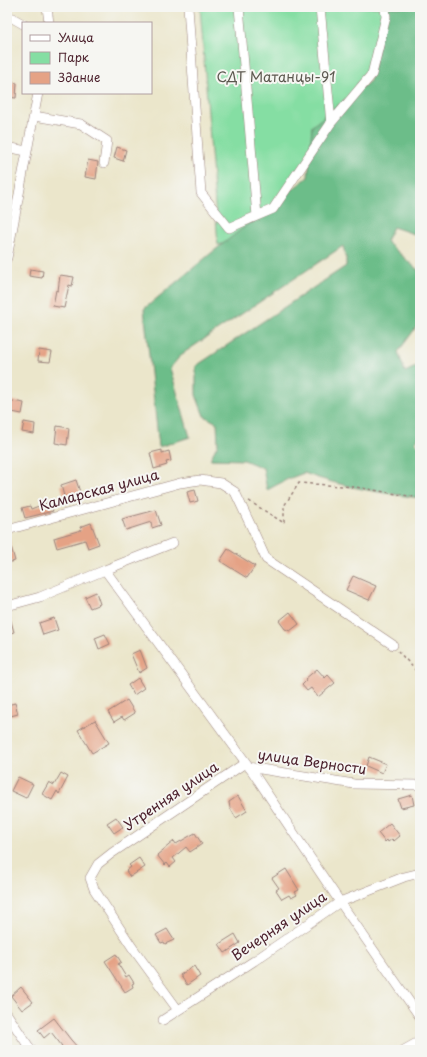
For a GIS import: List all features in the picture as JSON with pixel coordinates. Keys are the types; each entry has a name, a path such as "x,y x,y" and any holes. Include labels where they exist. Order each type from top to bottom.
{"street":[{"path":"188,7 201,193 229,228 272,209 331,123 372,74 386,17 385,7"},
{"path":"239,7 257,216"},
{"path":"320,7 331,123"},
{"path":"7,15 22,23"},
{"path":"7,258 38,94"},
{"path":"34,116 81,124 107,141 104,162"},
{"path":"7,147 26,151"},
{"name":"Камарская улица","path":"7,530 180,483 200,480 221,483 234,492 252,526 266,560 393,645"},
{"path":"7,606 40,597 173,543"},
{"path":"105,570 247,765 340,902 419,1013"},
{"name":"улица Верности","path":"247,765 354,784 420,785"},
{"name":"Утренняя улица","path":"178,1010 132,947 94,889 90,878 98,864 112,853 247,765"},
{"name":"Вечерняя улица","path":"163,1020 340,902 420,872"},
{"path":"7,1014 31,1050"},
{"path":"404,1050 420,1041"}],"path":[{"path":"247,500 284,523 284,506 298,483 355,487 420,498"},
{"path":"393,645 420,675"}],"green space":[{"name":"СДТ Матанцы-91","path":"200,7 395,7 389,37 255,235 218,245"},
{"path":"388,7 420,7 420,236 393,227 386,241 420,272 420,322 398,352 405,372 420,365 420,436 415,442 420,447 420,498 376,492 347,486 304,473 288,479 267,490 263,468 244,460 210,459 218,444 217,423 204,416 196,395 196,366 346,266 343,246 182,354 170,368 190,437 159,447 144,309 210,254 308,177 312,126 370,81"}],"building":[{"path":"7,81 17,83 16,98 7,97"},
{"path":"117,147 126,150 123,161 114,158"},
{"path":"88,160 98,162 96,179 85,177"},
{"path":"30,269 43,271 42,278 29,276"},
{"path":"60,275 74,277 72,286 69,285 64,308 53,306 56,290 58,291"},
{"path":"39,350 52,352 50,362 38,361"},
{"path":"7,400 24,403 22,414 7,411"},
{"path":"24,422 35,424 34,434 22,432"},
{"path":"57,426 69,428 67,445 55,443"},
{"path":"162,450 162,453 169,451 171,461 166,462 167,465 154,469 150,453"},
{"path":"76,480 81,495 65,500 61,485"},
{"path":"195,490 198,501 190,503 187,492"},
{"path":"49,502 53,511 25,518 22,508 30,506 31,509"},
{"path":"156,510 161,525 152,528 151,522 126,530 122,519"},
{"path":"91,523 99,544 88,548 85,540 57,548 54,538 81,530 80,527"},
{"path":"9,539 15,561 7,563 7,540"},
{"path":"228,549 255,566 247,578 220,561"},
{"path":"353,576 376,586 369,600 346,590"},
{"path":"96,592 100,604 90,608 85,597"},
{"path":"290,612 299,624 290,631 285,629 279,621"},
{"path":"7,614 9,614 14,632 7,634"},
{"path":"54,618 58,630 43,635 39,623"},
{"path":"105,634 110,644 99,649 95,638"},
{"path":"140,650 147,668 139,673 131,654"},
{"path":"317,669 325,678 328,675 335,683 318,697 311,688 307,691 302,685 306,681 305,679"},
{"path":"138,678 144,688 134,695 128,685"},
{"path":"127,700 135,713 124,720 122,717 114,722 108,712"},
{"path":"15,703 18,714 7,717 7,705"},
{"path":"95,720 109,743 92,753 78,730"},
{"path":"369,757 386,764 382,773 366,766"},
{"path":"61,773 68,777 59,794 57,791 52,800 42,794 49,782 54,785"},
{"path":"18,777 33,784 26,798 11,791"},
{"path":"412,795 414,805 401,808 398,799"},
{"path":"238,796 247,811 236,818 230,808 229,802"},
{"path":"116,817 123,827 114,833 107,823"},
{"path":"390,823 400,836 394,841 392,839 385,842 378,833"},
{"path":"195,833 202,844 190,852 186,847 173,858 176,862 170,867 167,863 165,865 157,855 174,841 176,844"},
{"path":"139,858 145,867 130,877 126,871 131,867 129,865"},
{"path":"286,869 299,890 295,892 297,895 291,898 289,895 282,899 276,890 279,888 272,878"},
{"path":"167,929 174,940 165,944 164,942 161,943 156,935"},
{"path":"235,934 240,943 225,953 219,944"},
{"path":"116,954 121,962 118,964 126,977 129,975 134,983 132,984 133,987 125,992 105,961"},
{"path":"194,966 200,976 187,985 180,975"},
{"path":"21,987 33,1002 22,1010 11,996"},
{"path":"54,1018 80,1050 57,1050 62,1046 51,1032 44,1038 38,1030"}]}
